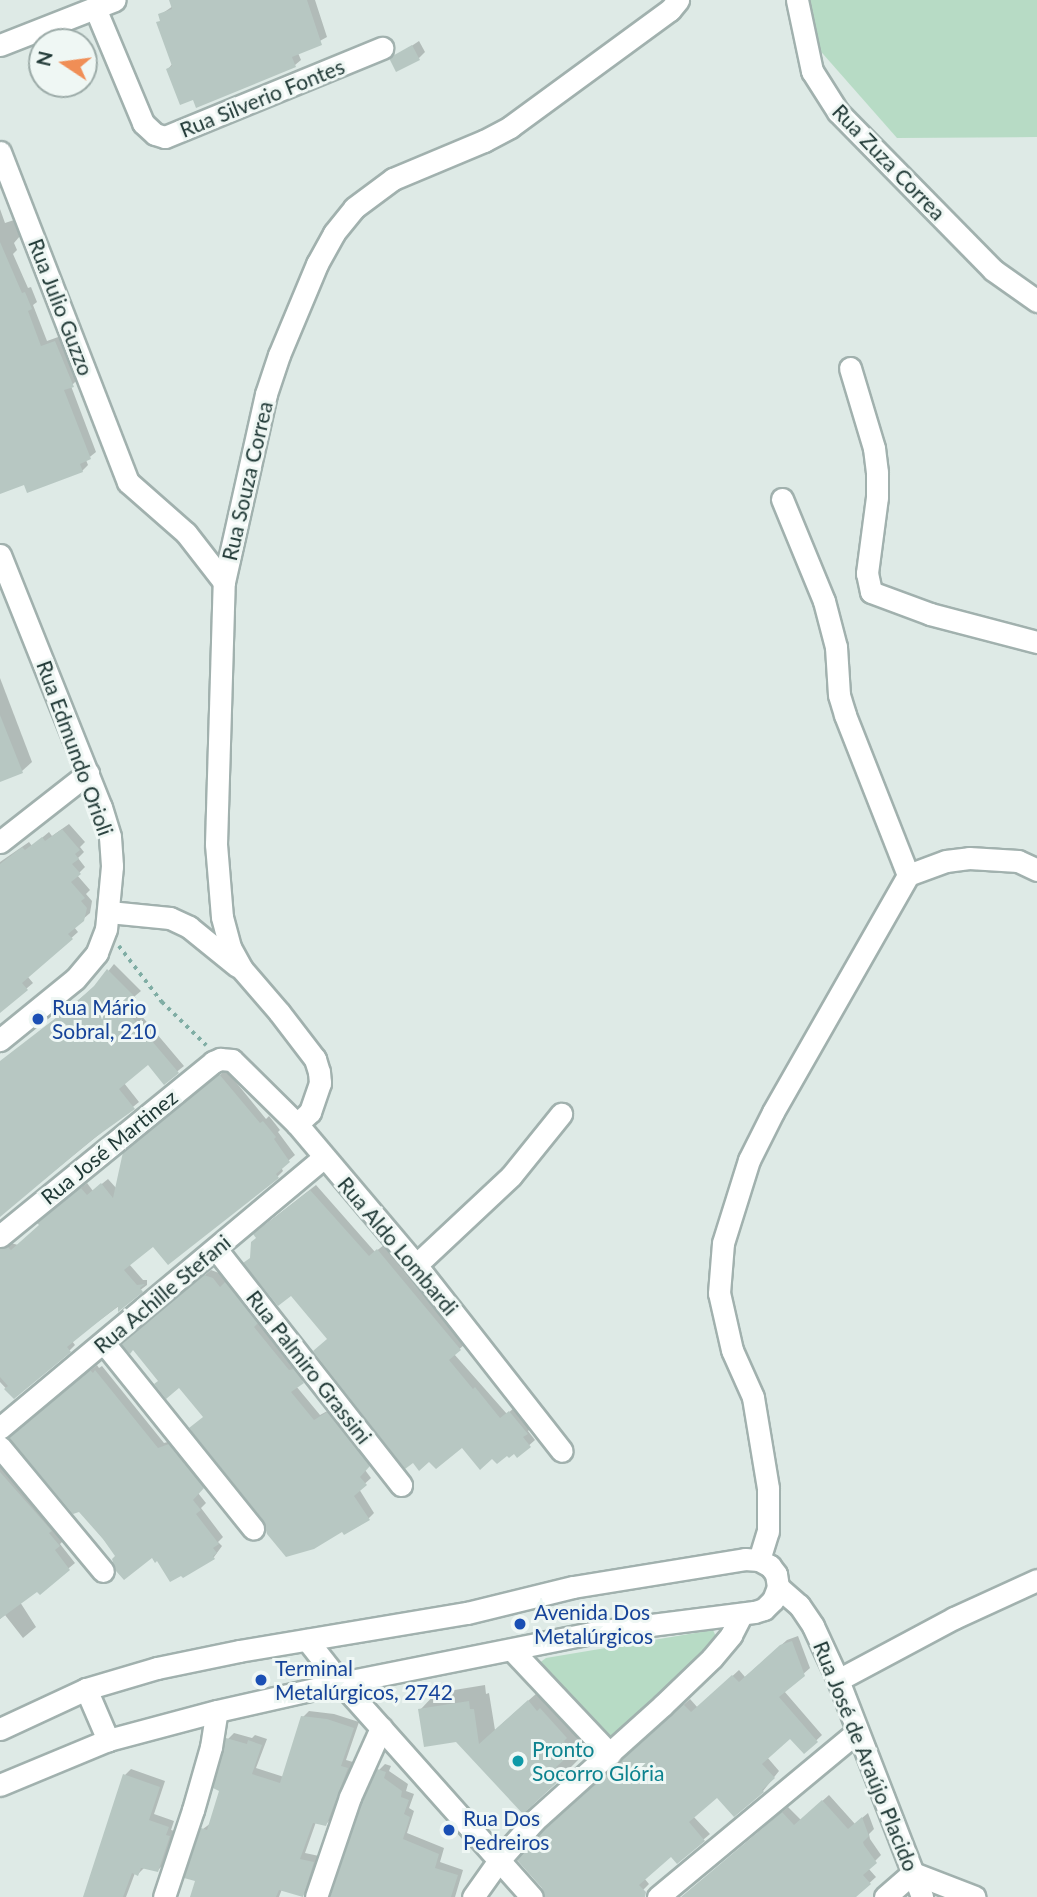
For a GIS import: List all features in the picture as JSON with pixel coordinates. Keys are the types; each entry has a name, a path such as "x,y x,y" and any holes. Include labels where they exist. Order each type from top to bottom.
{"street":[{"path":"0,45 115,0"},
{"name":"Rua Souza Correa","path":"297,1124 310,1112 318,1096 319,1072 315,1059 242,969 230,947 222,917 217,876 217,734 224,582 266,394 283,344 334,233 355,208 379,188 510,127 670,10 678,0"},
{"name":"Rua Zuza Correa","path":"797,0 812,71 838,112 993,270 1037,301"},
{"name":"Rua Silverio Fontes","path":"94,8 143,123 155,134 165,136 382,48"},
{"name":"Rua Julio Guzzo","path":"0,152 120,463 135,491 186,533 224,582"},
{"path":"850,368 874,448 877,472 877,497 867,573 871,592 930,614 1037,642"},
{"path":"782,499 824,601 836,647 839,695 845,715 908,875"},
{"name":"Rua Edmundo Orioli","path":"0,555 88,773 110,837 112,866 108,921 97,953 75,979 0,1041"},
{"path":"0,842 88,773"},
{"path":"759,1560 768,1531 768,1488 753,1397 732,1350 719,1293 723,1243 749,1160 773,1112 908,875 946,861 969,858 1018,861 1037,870"},
{"path":"108,921 170,918 189,927 242,969"},
{"name":"Rua Aldo Lombardi","path":"220,1059 239,1064 297,1124 416,1265 562,1451"},
{"name":"Rua José Martinez","path":"0,1236 220,1059"},
{"path":"416,1265 511,1175 561,1114"},
{"name":"Rua Achille Stefani","path":"0,1428 323,1158"},
{"name":"Rua Palmiro Grassini","path":"216,1249 401,1485"},
{"path":"104,1343 253,1528"},
{"path":"0,1447 103,1571"},
{"path":"0,1729 86,1689 157,1668 467,1613 573,1587 759,1560 770,1566 776,1574 778,1587 773,1600 764,1609 741,1615 596,1632 341,1683 217,1711 108,1740 49,1762 0,1785"},
{"path":"838,1679 954,1618 1037,1580"},
{"name":"Rua José de Araújo Placido","path":"778,1587 807,1615 838,1679 922,1897"},
{"path":"473,1897 500,1859 535,1820 712,1658 731,1635 741,1615"},
{"path":"307,1640 341,1683 532,1897"},
{"path":"512,1650 610,1754"},
{"path":"86,1689 108,1740"},
{"path":"164,1897 211,1747 217,1711"},
{"path":"316,1897 350,1797 382,1728"},
{"path":"658,1897 857,1732"},
{"path":"885,1897 913,1873 975,1897"}],"path":[{"path":"108,921 162,1002 220,1059"}],"green space":[{"path":"809,0 1037,0 1037,137 897,138 816,46"},
{"path":"713,1630 718,1641 611,1748 538,1664 546,1658"}],"building":[{"path":"169,0 307,0 322,45 292,57 296,67 196,108 193,100 180,105 166,69 172,66 156,22 160,21 158,14 172,9"},
{"path":"412,45 420,60 396,72 389,58"},
{"path":"0,242 22,293 25,292 32,309 28,311 41,346 55,341 74,387 64,390 91,459 80,464 83,472 27,493 24,485 0,494"},
{"path":"0,715 23,773 0,782"},
{"path":"62,829 80,850 75,854 79,859 72,864 81,874 71,882 85,898 81,901 87,908 84,921 68,934 73,939 22,983 28,990 0,1013 0,864 22,847 25,850 42,837 45,841"},
{"path":"107,969 136,998 124,1008 179,1073 164,1085 148,1065 119,1089 135,1109 93,1139 0,1217 0,1061 74,1004 94,986"},
{"path":"219,1074 260,1123 263,1121 276,1137 274,1139 290,1162 276,1174 279,1178 168,1265 153,1247 124,1270 137,1285 145,1284 140,1288 143,1292 118,1312 118,1306 67,1347 71,1352 14,1399 4,1389 8,1386 0,1377 0,1249 8,1247 11,1250 39,1225 37,1223 80,1187 87,1195 101,1183 113,1198 123,1152"},
{"path":"310,1190 369,1256 377,1249 461,1350 449,1360 500,1418 509,1411 528,1434 523,1437 531,1447 517,1458 514,1454 509,1458 507,1456 497,1464 492,1459 480,1470 462,1448 436,1469 429,1462 419,1471 413,1463 405,1469 313,1351 327,1339 291,1296 278,1306 243,1263 250,1258 251,1242 256,1238 253,1234"},
{"path":"204,1275 213,1278 220,1287 225,1282 258,1323 254,1327 289,1370 294,1369 304,1383 291,1392 314,1420 327,1412 370,1466 360,1477 367,1485 354,1496 370,1520 344,1535 342,1532 314,1549 286,1557 267,1534 263,1520 189,1428 203,1417 179,1388 166,1399 154,1384 158,1381 133,1350 130,1354 121,1344"},
{"path":"90,1370 93,1373 95,1370 158,1448 169,1444 204,1488 193,1500 201,1510 196,1514 219,1544 213,1548 217,1553 213,1556 215,1559 183,1578 181,1576 170,1582 157,1561 155,1563 152,1558 124,1580 116,1571 112,1559 115,1556 103,1539 79,1512 73,1514 9,1438"},
{"path":"0,1472 52,1531 49,1533 60,1546 55,1550 70,1570 40,1595 37,1592 0,1619"},
{"path":"792,1641 805,1676 779,1697 818,1742 804,1754 790,1739 762,1764 775,1778 762,1790 764,1792 734,1817 717,1798 689,1822 705,1841 677,1864 671,1857 639,1885 646,1892 645,1897 545,1897 542,1888 517,1860 544,1829 683,1704 691,1712 732,1675 739,1682 780,1645"},
{"name":"Pronto Socorro Glória","path":"528,1700 537,1711 540,1708 567,1738 564,1741 573,1752 556,1767 564,1776 523,1814 456,1742 424,1747 418,1709 469,1701 470,1709 474,1709 479,1744"},
{"path":"301,1716 327,1719 354,1728 341,1766 348,1768 326,1826 313,1823 300,1859 314,1862 303,1897 279,1890 276,1897 190,1897 195,1881 184,1878 201,1828 207,1830 219,1791 213,1788 226,1738 247,1744 248,1740 262,1745 252,1774 280,1783"},
{"path":"377,1769 386,1772 384,1778 402,1791 401,1797 409,1800 404,1814 410,1817 403,1839 439,1854 435,1868 458,1875 451,1897 330,1897 362,1802"},
{"path":"123,1774 160,1787 149,1820 169,1827 166,1835 170,1836 158,1872 141,1868 138,1876 132,1873 123,1897 83,1897"},
{"path":"822,1800 848,1829 862,1817 869,1836 863,1842 877,1863 863,1875 871,1884 856,1897 681,1897 782,1812 794,1825"}],"place":[{"name":"Rua Mário Sobral, 210","path":"38,1019"},
{"name":"Avenida Dos Metalúrgicos","path":"520,1624"},
{"name":"Terminal Metalúrgicos, 2742","path":"261,1680"},
{"name":"Pronto Socorro Glória","path":"518,1761"},
{"name":"Rua Dos Pedreiros","path":"449,1830"}]}
